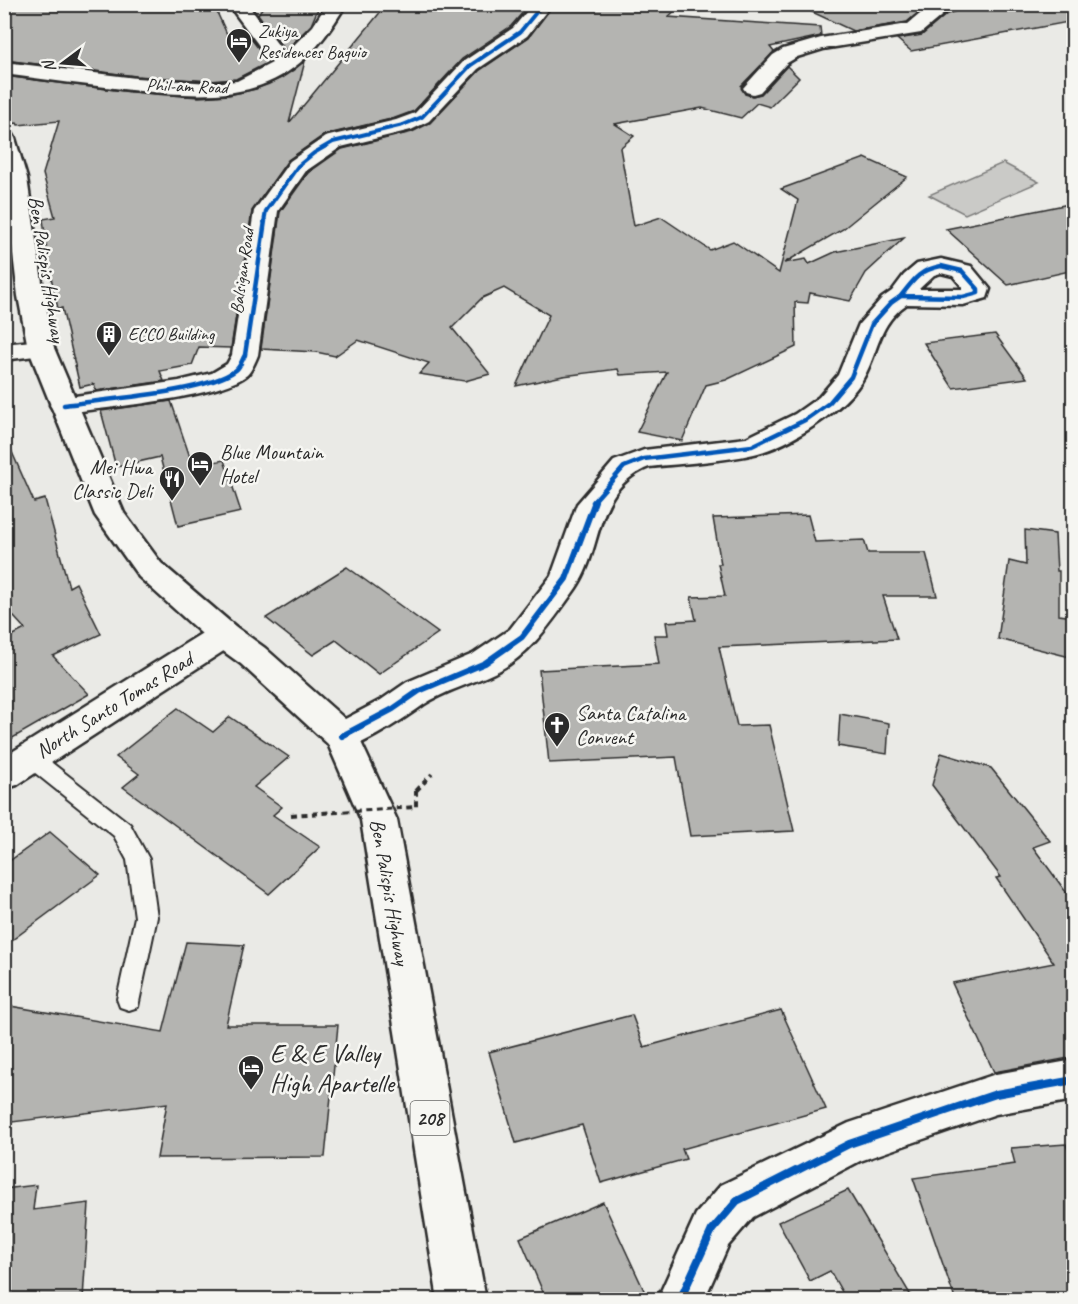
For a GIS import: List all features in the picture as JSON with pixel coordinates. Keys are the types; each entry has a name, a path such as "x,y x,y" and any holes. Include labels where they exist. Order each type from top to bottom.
{"street":[{"path":"237,4 283,64"},
{"name":"Phil-am Road","path":"4,68 122,83 225,88 242,86 263,77 311,42 331,17 337,4"},
{"name":"Balsigan Road","path":"64,405 179,389 221,380 238,369 245,355 266,211 298,166 333,142 404,125 422,117 471,66 520,32 543,4"},
{"path":"753,88 780,59 790,53 821,44 914,29 939,8 952,4"},
{"name":"Ben Palispis Highway","path":"4,138 16,178 31,296 41,348 110,515 150,570 224,635 254,656 342,736 379,820 462,1299"},
{"path":"342,736 393,709 419,691 485,663 522,637 566,579 592,504 624,467 644,459 752,446 805,420 829,403 850,377 872,324 891,303 901,296"},
{"path":"4,352 41,348"},
{"name":"North Santo Tomas Road","path":"18,766 224,635"},
{"path":"680,1299 712,1230 737,1201 849,1144 871,1136 996,1094 1074,1080"}],"lane":[{"path":"18,766 122,830 138,859 146,917 129,999"}],"path":[{"path":"291,815 416,807 416,791 432,774"}],"shaded area":[{"path":"1003,163 1039,182 965,214 929,195"}],"building":[{"path":"4,4 186,4 188,11 215,8 233,47 245,31 269,62 236,79 210,81 136,76 4,60"},
{"path":"265,4 320,4 311,25 285,51 258,14"},
{"path":"387,4 530,4 511,26 462,59 414,111 395,118 324,135 288,160 252,211 231,348 199,347 192,365 160,371 164,381 96,391 94,384 80,387 62,308 58,309 49,268 43,219 55,217 43,174 59,121 10,124 4,76 131,92 199,97 229,95 256,89 281,78 305,61 289,123"},
{"path":"554,4 682,4 668,17 820,27 821,36 770,47 774,52 741,86 745,94 752,96 761,94 787,66 799,78 770,107 757,103 741,118 702,108 615,124 634,136 620,148 634,226 661,217 710,250 733,241 779,273 798,200 781,189 865,158 907,177 843,229 784,263 806,259 809,264 835,252 904,238 866,273 850,301 810,293 808,303 795,302 796,347 726,380 706,385 682,441 637,432 667,372 620,375 618,369 563,376 516,386 549,315 504,288 482,298 452,328 490,374 465,381 419,374 429,363 358,340 335,356 316,352 261,349 280,212 308,173 342,149 412,132 430,123 479,71 529,37"},
{"path":"795,4 928,4 907,22 853,31"},
{"path":"963,4 1074,4 1074,21 911,51 897,39 922,35 947,14 960,10"},
{"path":"1074,203 1074,270 1008,285 946,229"},
{"path":"995,334 1027,378 953,388 924,343"},
{"path":"171,401 193,466 224,460 241,512 178,526 160,457 116,467 101,411"},
{"path":"4,434 34,502 45,499 69,587 76,583 101,634 53,656 89,694 4,743 4,640 25,629 4,606"},
{"path":"808,515 815,542 864,540 868,553 926,553 937,596 883,596 897,639 719,647 737,726 769,725 794,831 690,836 676,757 549,763 539,670 659,664 654,635 668,635 666,622 696,620 691,597 725,596 718,564 721,564 713,518"},
{"path":"1025,530 1055,534 1057,571 1059,571 1059,615 1074,617 1074,658 998,639 1009,561 1026,565"},
{"path":"347,567 438,633 379,674 336,640 313,655 266,618"},
{"path":"178,708 213,732 230,717 289,757 254,787 282,807 273,815 320,847 269,894 123,787 139,774 116,757"},
{"path":"840,714 889,723 887,754 838,746"},
{"path":"941,753 991,768 1050,841 1033,847 1074,903 1074,1057 994,1072 952,983 1054,963 996,878 1001,877 932,785"},
{"path":"50,832 100,875 4,946 4,865"},
{"path":"186,942 244,945 226,1025 338,1025 325,1157 157,1158 167,1103 4,1123 4,1005 163,1032"},
{"path":"781,1010 826,1109 682,1149 686,1159 601,1183 582,1125 516,1143 489,1052 632,1015 644,1047"},
{"path":"1066,1144 1074,1167 1074,1299 955,1299 913,1178 1015,1164 1011,1148"},
{"path":"36,1185 33,1210 89,1203 83,1299 4,1299 4,1189"},
{"path":"848,1190 913,1299 846,1299 830,1271 810,1281 778,1222"},
{"path":"603,1202 648,1299 546,1299 520,1238"}],"cycle path":[{"path":"64,405 179,389 221,379 238,369 245,355 266,211 298,166 333,142 403,125 422,117 471,65 520,32 543,4"},
{"path":"342,736 393,709 419,691 485,663 522,637 566,579 592,504 624,467 644,459 752,446 805,420 829,403 851,377 872,324 926,269 941,266 962,271 978,289 978,293 963,297 901,296"},
{"path":"680,1300 712,1230 737,1201 849,1144 996,1094 1074,1080"}],"place":[{"name":"Zukiya Residences Baguio","path":"239,64"},
{"name":"ECCO Building","path":"109,357"},
{"name":"Blue Mountain Hotel","path":"200,487"},
{"name":"Mei Hwa Classic Deli","path":"172,502"},
{"name":"Santa Catalina Convent","path":"557,748"},
{"name":"E & E Valley High Apartelle","path":"251,1091"}]}
